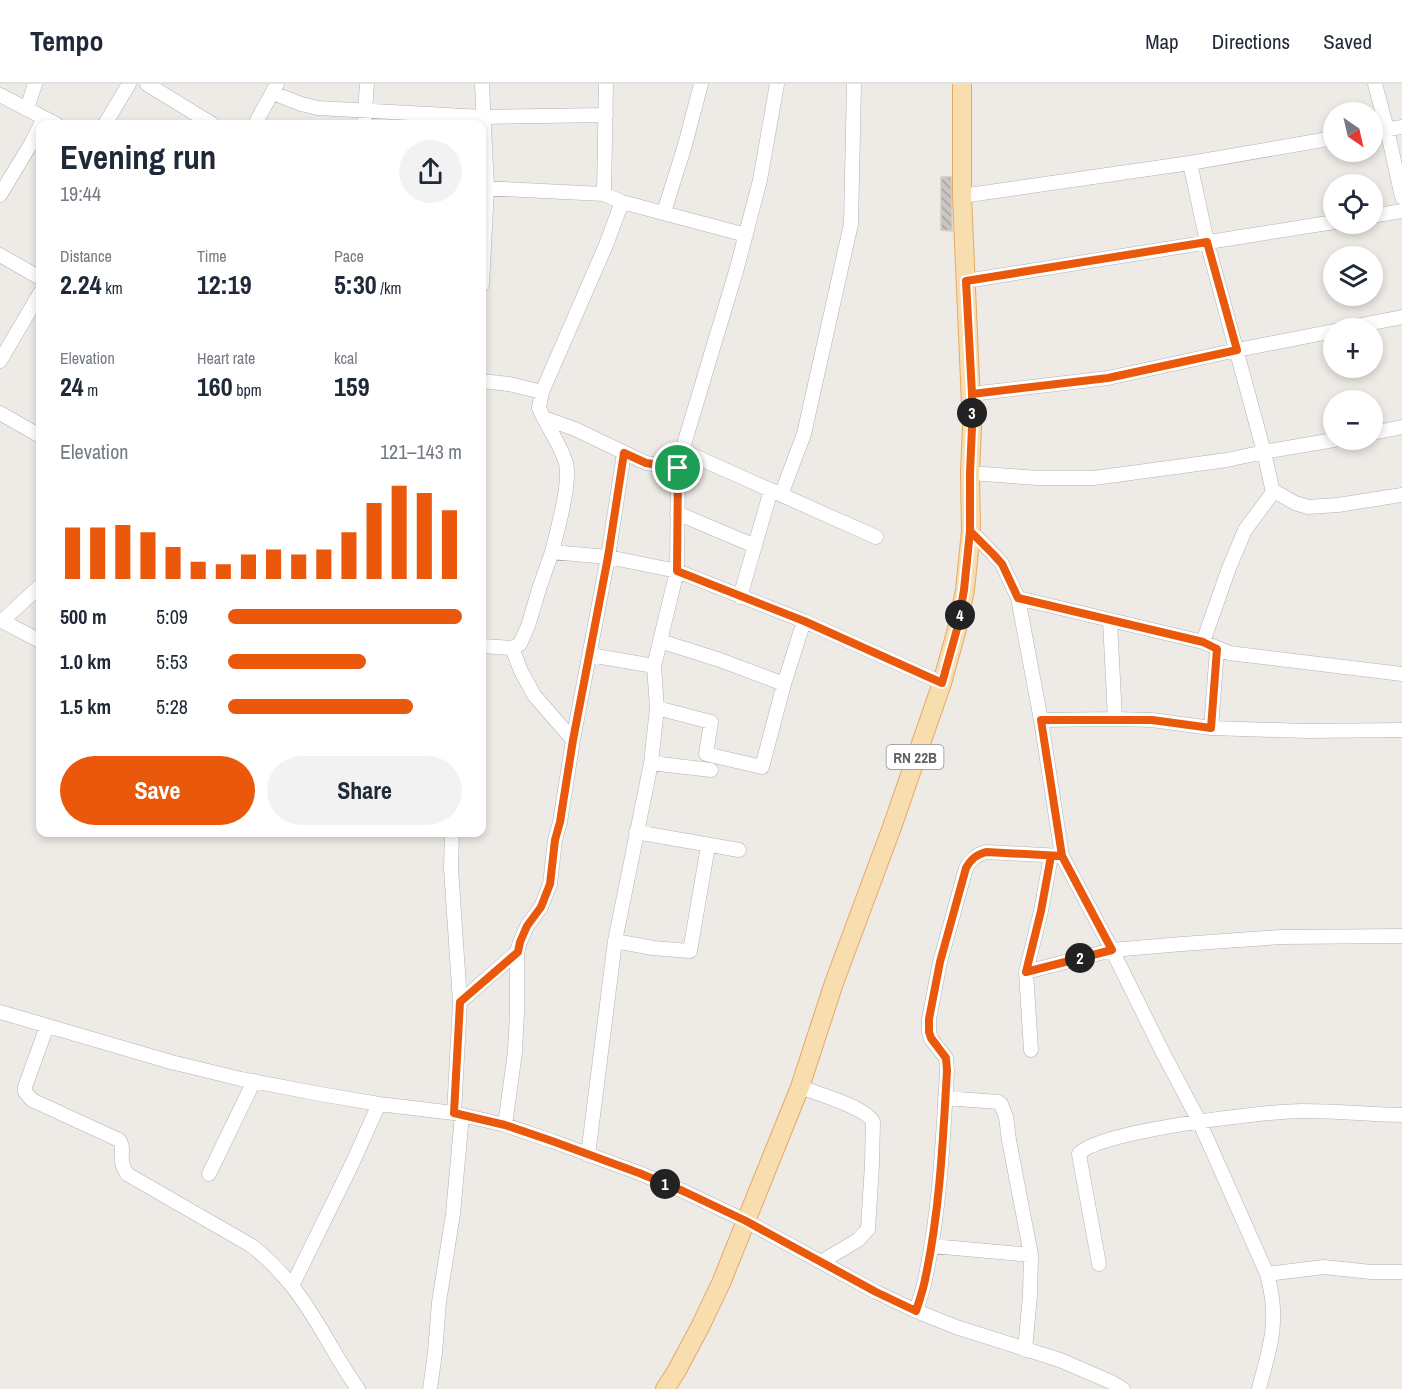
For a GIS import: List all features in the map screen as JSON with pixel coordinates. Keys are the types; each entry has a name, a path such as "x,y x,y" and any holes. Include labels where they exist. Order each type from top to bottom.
{"main road":[{"name":"RN 22B","path":"665,1389 700,1327 721,1282 800,1087 834,984 942,683 957,629 964,590 970,531 972,427 962,196 962,84"}],"street":[{"path":"27,109 35,84"},
{"path":"107,120 129,84"},
{"path":"147,84 206,120"},
{"path":"364,120 367,84"},
{"path":"482,84 483,120"},
{"path":"604,194 606,84"},
{"path":"664,212 701,84"},
{"path":"588,1155 615,941 651,763 657,708 654,666 677,571 678,468 746,235 760,180 777,84"},
{"path":"740,597 755,546 776,493 804,434 851,224 854,84"},
{"path":"1375,84 1402,197"},
{"path":"257,120 275,88 302,104 318,108 483,117 606,116"},
{"path":"0,95 48,120"},
{"path":"1383,130 1402,127"},
{"path":"962,196 1323,140"},
{"path":"0,195 36,141"},
{"path":"1190,162 1207,242 1264,452 1270,484 1274,491 1300,506 1308,507 1338,505 1402,495"},
{"path":"486,188 604,194 622,202 746,235"},
{"path":"486,646 512,648 520,644 552,552 568,477 566,463 539,408 543,392 622,202"},
{"path":"1383,214 1402,211"},
{"path":"966,281 1323,224"},
{"path":"0,255 36,276"},
{"path":"0,361 36,300"},
{"path":"1383,321 1402,317"},
{"path":"972,394 1108,378 1323,333"},
{"path":"486,381 543,392"},
{"path":"0,413 36,434"},
{"path":"544,418 575,429 646,463 678,468"},
{"path":"1383,431 1402,427"},
{"path":"970,473 1038,478 1094,478 1227,460 1323,442"},
{"path":"682,451 876,537"},
{"path":"505,1125 515,1052 518,952 527,926 541,907 550,884 555,840 608,557 624,453"},
{"path":"1203,642 1228,568 1245,530 1274,491"},
{"path":"677,513 755,546"},
{"path":"970,531 1002,564 1018,598 1041,720 1056,856 1026,972 1031,1050"},
{"path":"552,552 608,557 677,571 804,621 942,683"},
{"path":"36,590 1,621 36,639"},
{"path":"1018,598 1203,642 1230,653 1402,674"},
{"path":"657,708 711,722 706,754 762,767 784,684 804,621"},
{"path":"1110,621 1115,719"},
{"path":"660,641 784,684"},
{"path":"512,648 534,695 573,740"},
{"path":"1211,728 1217,649"},
{"path":"590,655 654,666"},
{"path":"1041,720 1152,720 1211,728 1307,731 1402,730"},
{"path":"651,763 711,770"},
{"path":"636,832 739,850"},
{"path":"430,1389 439,1302 453,1214 458,1114 460,1002 451,868 452,837"},
{"path":"615,941 653,948 690,951 708,846"},
{"path":"916,1311 926,1278 932,1246 941,1162 947,1065 946,1058 931,1038 929,1019 940,962 966,868 977,855 986,852 1056,856"},
{"path":"1056,856 1112,950 1199,1121 1267,1274 1274,1321 1259,1389"},
{"path":"1026,972 1112,950 1281,937 1402,936"},
{"path":"460,1002 518,952"},
{"path":"0,1012 171,1062 254,1081 379,1104 458,1114 505,1125 683,1191 746,1221 876,1292 916,1311 956,1327 1060,1360 1123,1389"},
{"path":"47,1026 25,1087 28,1096 42,1105 119,1140 123,1148 123,1167 128,1174 252,1246 269,1260 292,1286 358,1389"},
{"path":"209,1174 254,1081"},
{"path":"800,1087 851,1106 865,1113 873,1122 868,1229 858,1240 821,1262"},
{"path":"945,1098 1002,1104 1031,1255 1025,1350"},
{"path":"292,1286 379,1104"},
{"path":"1099,1264 1079,1154 1082,1151 1159,1128 1199,1121 1300,1111 1402,1115"},
{"path":"932,1246 1031,1255"},
{"path":"1267,1274 1324,1267 1371,1272 1402,1272"}],"building":[{"path":"941,177 951,177 952,231 941,230"}],"route":[{"path":"678,468 646,463 624,453 608,557 555,840 550,884 541,907 527,926 518,952 460,1002 454,1113 505,1125 552,1141 683,1191 746,1221 876,1292 916,1311 926,1278 932,1246 947,1071 946,1058 931,1038 929,1019 940,962 966,868 977,855 986,852 1062,856 1112,950 1026,972 1041,911 1051,856 1062,856 1041,720 1152,720 1211,728 1215,685 1217,649 1203,642 1018,598 1002,564 970,531 970,473 972,394 1108,378 1237,350 1207,242 966,281 972,394 970,531 964,590 957,629 942,683 804,621 677,571 678,468"}]}
